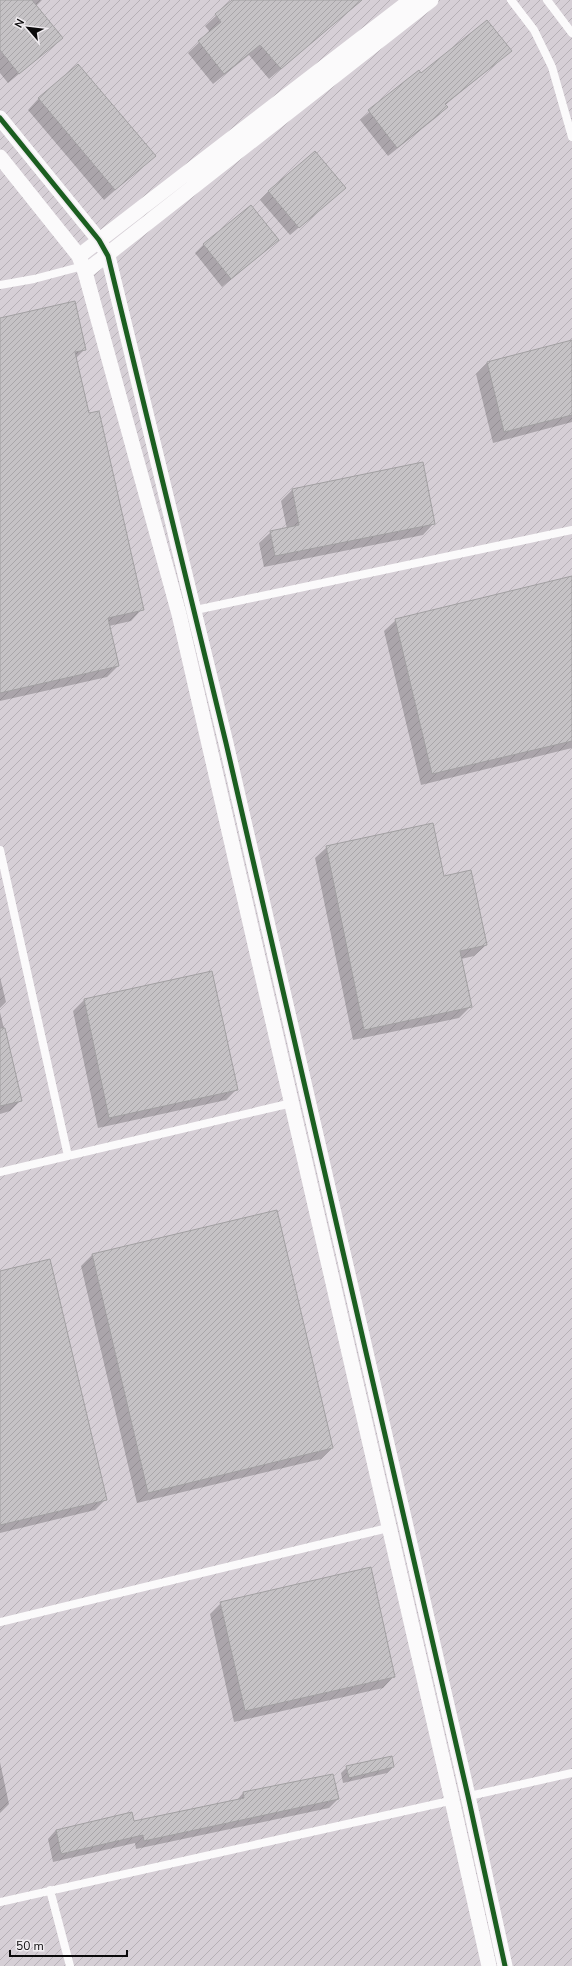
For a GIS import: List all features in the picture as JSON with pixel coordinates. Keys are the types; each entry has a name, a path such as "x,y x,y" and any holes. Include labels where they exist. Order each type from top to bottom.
{"street":[{"path":"82,265 99,240 411,0"},
{"path":"82,265 108,256 431,0"},
{"path":"0,118 99,240 108,256 194,610 468,1796 505,1966"},
{"path":"0,157 82,265 178,614 292,1103 489,1966"}],"lane":[{"path":"511,0 534,30 552,67 572,137"},
{"path":"547,0 572,33"},
{"path":"0,285 34,279 82,265"},
{"path":"178,614 572,530"},
{"path":"0,850 68,1156"},
{"path":"0,1172 292,1103"},
{"path":"0,1622 388,1528"},
{"path":"0,1902 572,1773"},
{"path":"50,1890 70,1966"}],"shaded area":[{"path":"0,0 572,0 572,1966 0,1966"}],"building":[{"path":"0,0 32,0 63,38 19,74 0,50"},
{"path":"232,0 362,0 281,69 260,45 224,74 198,41 221,22 215,14"},
{"path":"487,20 512,51 445,104 448,107 397,148 368,110 419,70 421,73"},
{"path":"78,64 156,156 115,190 38,98"},
{"path":"315,151 346,188 299,228 268,191"},
{"path":"251,205 279,240 231,279 203,244"},
{"path":"75,301 86,350 75,352 89,413 99,411 144,610 108,618 119,666 0,693 0,318"},
{"path":"572,340 572,415 504,432 487,362"},
{"path":"423,462 435,524 275,556 270,531 299,525 292,489"},
{"path":"572,576 572,741 432,774 395,619"},
{"path":"433,823 444,876 471,870 487,945 460,951 472,1007 364,1030 326,846"},
{"path":"212,971 238,1090 109,1118 84,999"},
{"path":"0,1028 5,1028 22,1101 0,1106"},
{"path":"277,1210 333,1448 148,1493 92,1254"},
{"path":"50,1259 107,1500 0,1525 0,1271"},
{"path":"371,1567 395,1677 245,1711 220,1602"},
{"path":"392,1756 394,1767 349,1778 346,1766"},
{"path":"333,1774 339,1799 144,1841 143,1835 61,1854 56,1830 132,1812 134,1821 244,1798 243,1792"}],"cycle path":[{"path":"0,118 99,240 108,256 226,743 468,1796 505,1966"}]}
